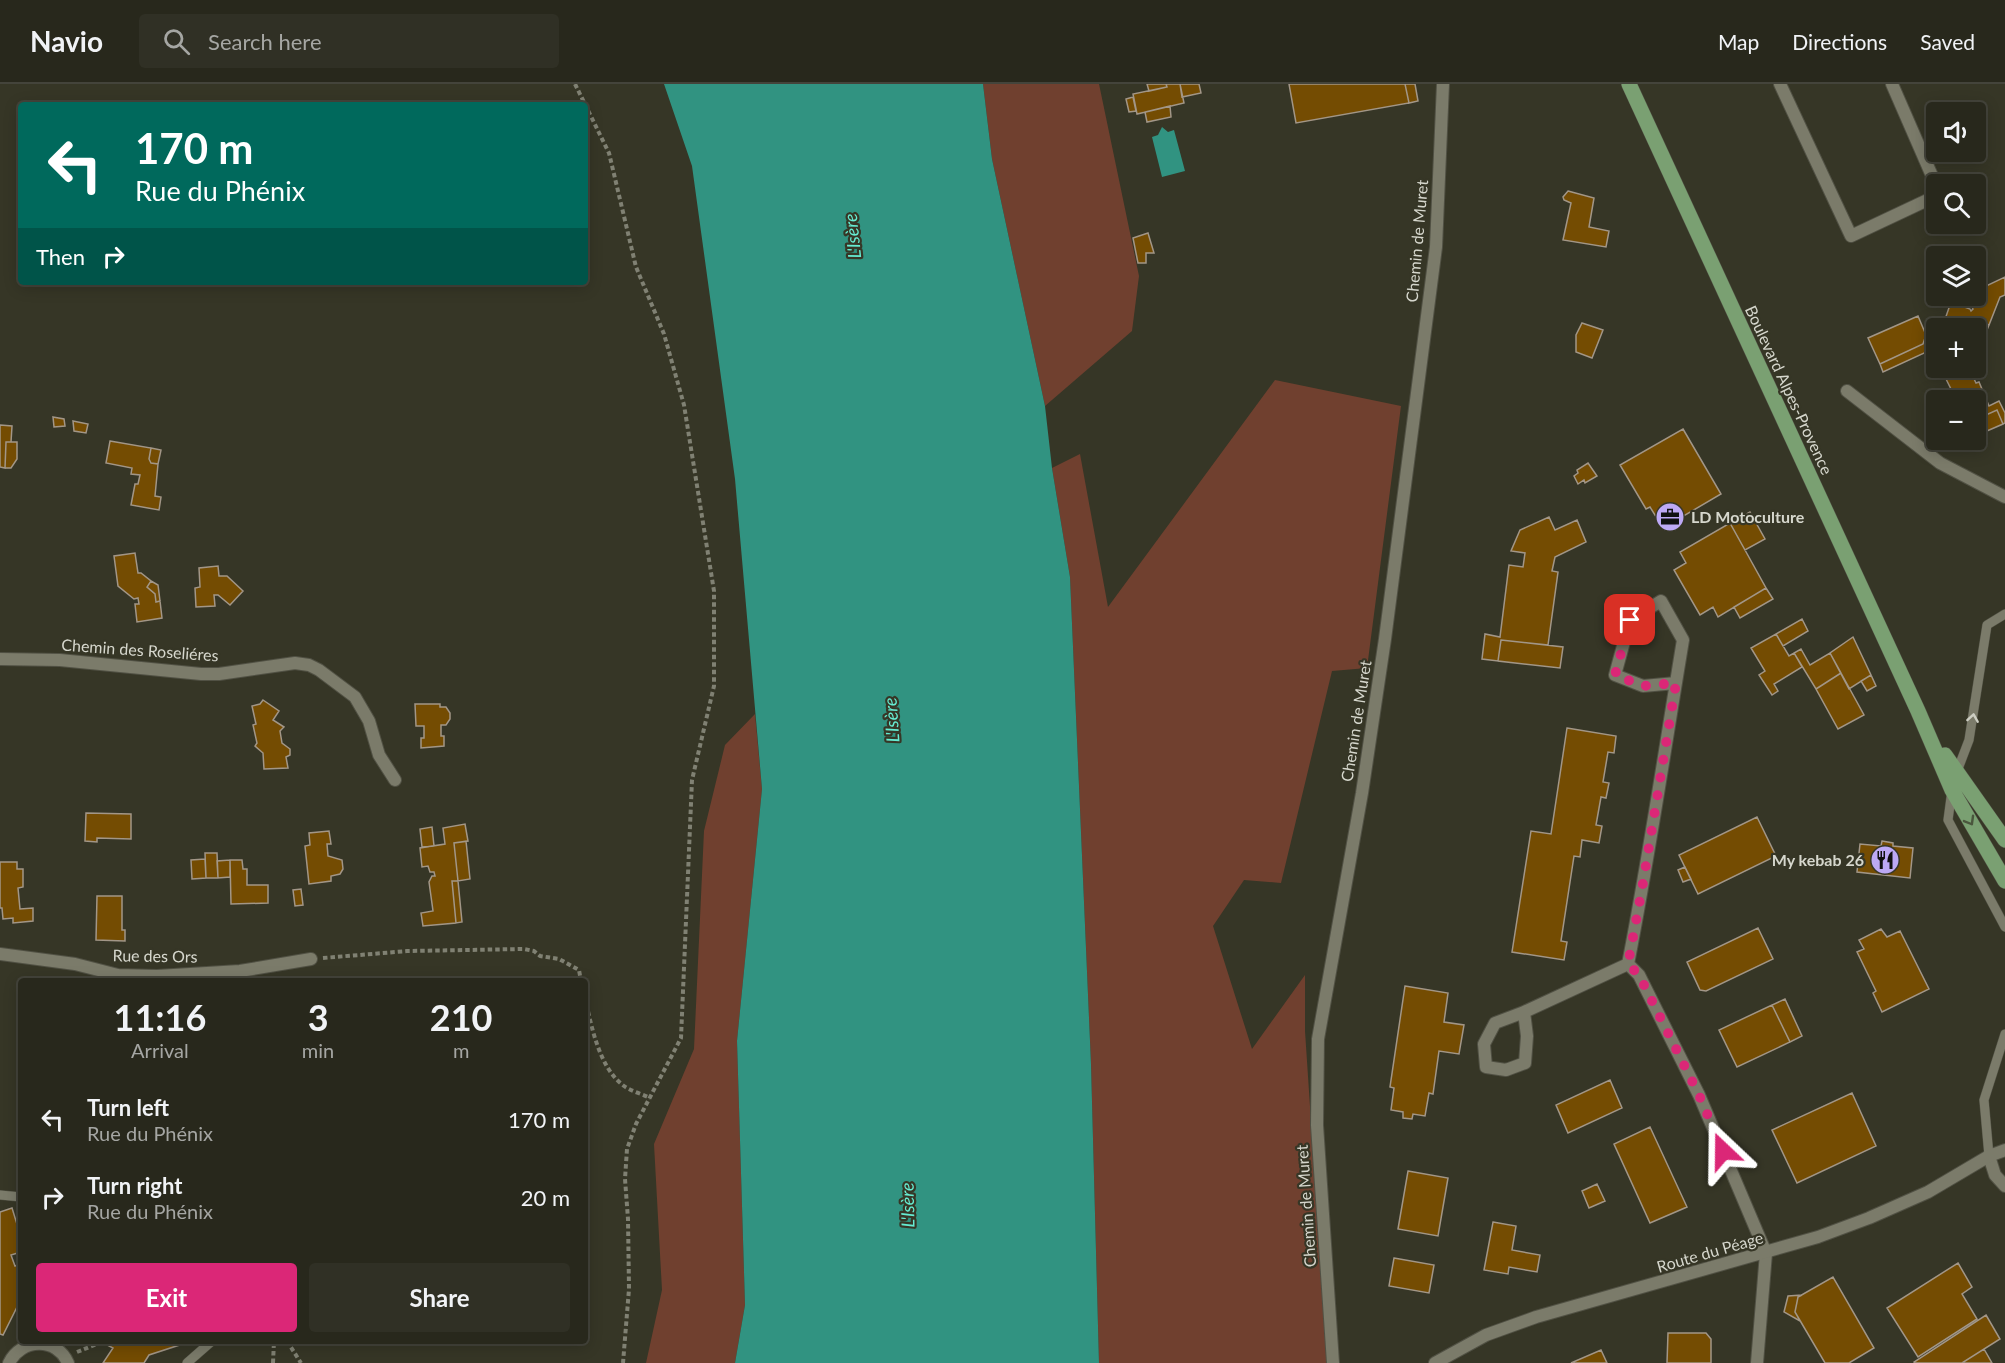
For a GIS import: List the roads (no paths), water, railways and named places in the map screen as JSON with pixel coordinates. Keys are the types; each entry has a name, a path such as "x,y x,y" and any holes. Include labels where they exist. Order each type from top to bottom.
{"main road":[{"name":"Boulevard Alpes-Provence","path":"1629,84 1918,711 1952,790 2005,881"},
{"name":"Boulevard Alpes-Provence","path":"1918,711 1956,774 2005,840"}],"street":[{"name":"Chemin de Muret","path":"1333,1363 1317,1125 1318,1039 1362,793 1385,639 1436,247 1443,84"},
{"path":"1780,84 1851,236 1926,201"},
{"path":"1892,84 1931,174"},
{"path":"1847,392 1940,463 2005,497"},
{"path":"1628,964 1642,889 1676,683 1683,640 1661,601 1630,620 1615,675 1643,686 1676,683"},
{"name":"Chemin des Roseliéres","path":"0,659 60,660 201,674 219,674 295,663 309,665 355,697 369,721 379,755 395,780"},
{"name":"Rue des Ors","path":"0,954 75,964 118,975 157,976 240,971 310,959"},
{"path":"1524,1012 1527,1036 1525,1063 1506,1071 1486,1067 1484,1044 1495,1023 1628,964"},
{"path":"1628,964 1639,975 1699,1095 1766,1253 1757,1363"},
{"name":"Route du Péage","path":"1989,1156 2005,1140"},
{"name":"Route du Péage","path":"1435,1363 1486,1335 1536,1317 1766,1253 1869,1218 1928,1192 1989,1156 2005,1150"},
{"path":"1989,1156 1995,1174 2005,1186"},
{"path":"9,1363 18,1351 33,1344"},
{"path":"41,1344 53,1346 67,1360"}],"lane":[{"path":"1956,774 1969,740 1987,625 2005,614"},
{"path":"1952,790 1948,820 2005,927"},
{"path":"1989,1156 1984,1100 2005,1034"},
{"path":"0,1195 18,1197"},
{"path":"187,1363 209,1344"}],"water":[{"name":"L'Isère","path":"664,84 983,84 992,159 1045,406 1052,468 1070,577 1091,1064 1099,1363 735,1363 745,1305 737,1041 762,789 735,479 692,166"},
{"path":"1162,127 1168,132 1174,130 1185,171 1162,177 1152,137 1158,135"}],"place":[{"name":"LD Motoculture","path":"1670,517"},
{"name":"My kebab 26","path":"1885,860"}]}
